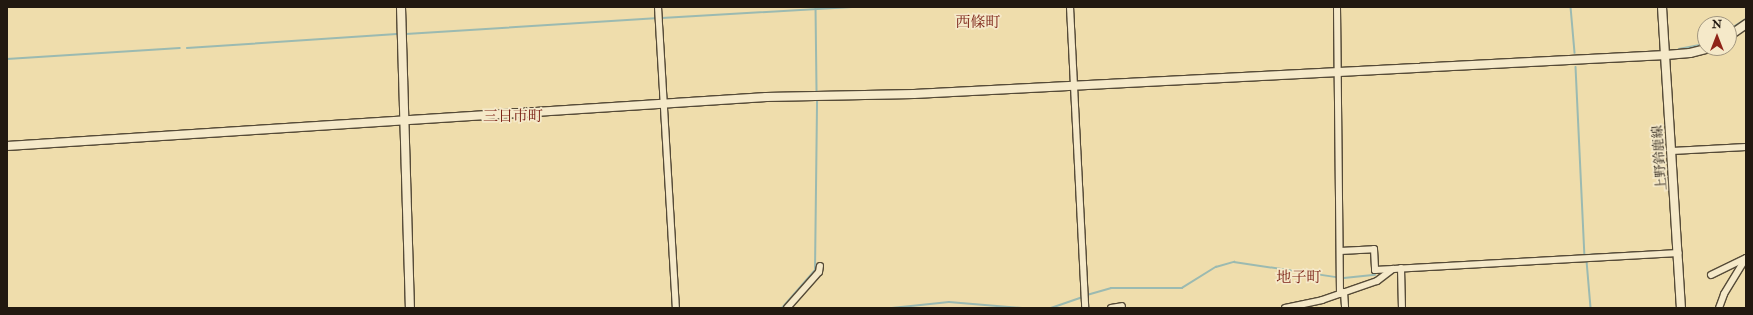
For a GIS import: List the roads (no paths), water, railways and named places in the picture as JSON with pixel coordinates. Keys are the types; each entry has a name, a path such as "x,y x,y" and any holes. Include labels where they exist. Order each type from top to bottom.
{"street":[{"path":"401,7 410,308"},
{"path":"1070,7 1085,308"},
{"path":"1337,7 1340,251 1342,293 1345,308"},
{"name":"上野鈴鹿線","path":"1662,7 1679,253 1680,308"},
{"path":"658,10 676,308"},
{"path":"1737,30 1746,24"},
{"path":"7,146 818,95 914,94 1666,55 1697,51"},
{"path":"1672,151 1746,147"},
{"path":"1340,251 1374,249 1375,270 1393,269 1401,271 1679,253"},
{"path":"1711,275 1746,258"},
{"path":"1719,308 1724,294 1746,258"},
{"path":"787,308 819,272 820,266"},
{"path":"1285,308 1342,293 1377,281 1393,269"},
{"path":"1401,271 1402,308"},
{"path":"1110,308 1122,306"}],"waterway":[{"path":"816,7 817,92"},
{"path":"662,18 852,7"},
{"path":"1571,7 1575,53"},
{"path":"406,34 658,18"},
{"path":"1737,25 1746,19"},
{"path":"187,48 397,34"},
{"path":"1679,49 1697,46"},
{"path":"7,59 180,48"},
{"path":"1576,67 1585,255"},
{"path":"782,308 815,270 817,98"},
{"path":"1585,255 1650,252"},
{"path":"1587,261 1591,308"},
{"path":"1087,295 1111,288 1182,288 1216,267 1234,262 1336,277"},
{"path":"1344,278 1375,275"},
{"path":"1051,308 1083,297"},
{"path":"892,308 949,302 1022,308"}],"district":[{"name":"西條町","path":"978,23"},
{"name":"三日市町","path":"513,117"},
{"name":"地子町","path":"1299,278"}]}
